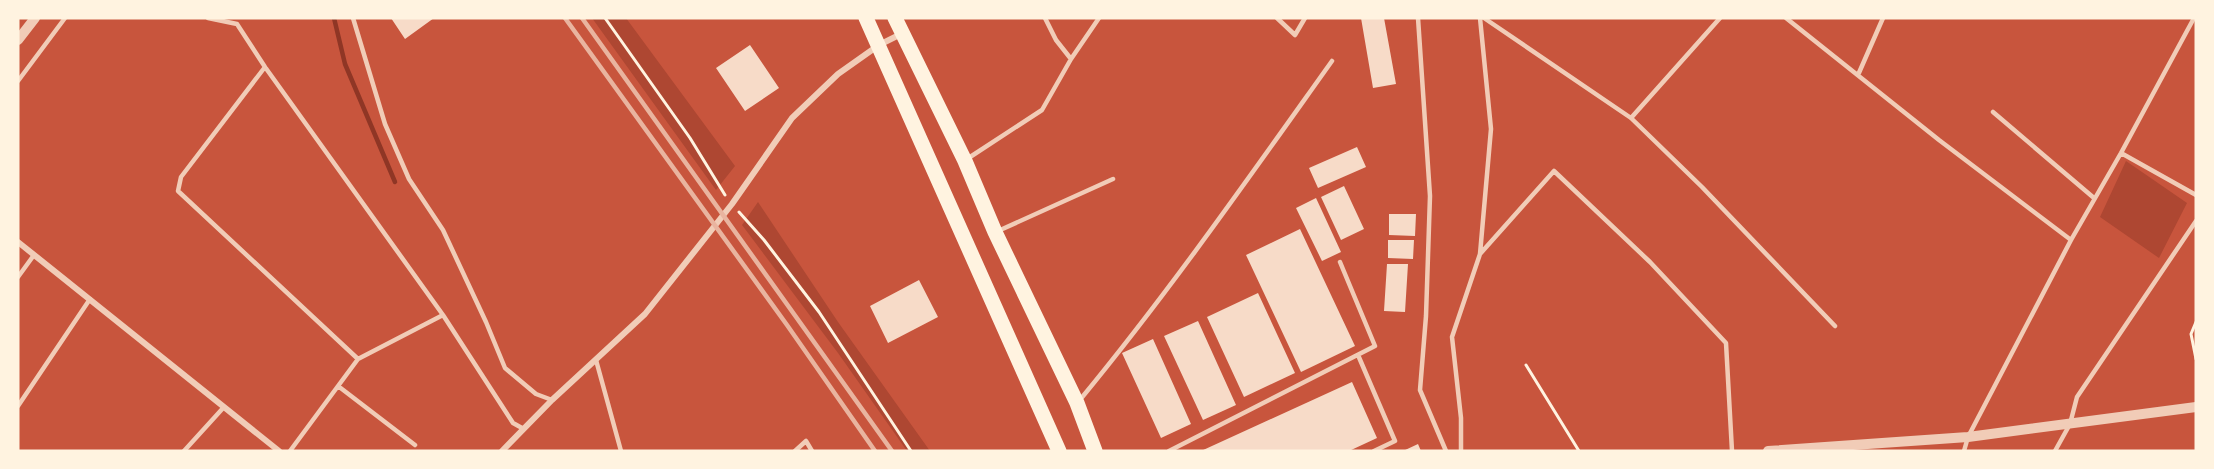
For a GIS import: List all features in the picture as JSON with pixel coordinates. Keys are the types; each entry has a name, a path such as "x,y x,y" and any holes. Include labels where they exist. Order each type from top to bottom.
{"main road":[{"path":"866,18 1059,451"},
{"path":"895,18 965,160 995,232 1077,403 1095,451"}],"street":[{"path":"18,40 35,18"},
{"path":"502,451 522,428 645,314 732,204 792,118 838,74 879,45 902,34"},
{"path":"18,242 279,451"},
{"path":"1768,451 1968,437 2196,407"}],"lane":[{"path":"18,81 65,18"},
{"path":"208,18 237,24 265,67 442,315 513,423 522,428"},
{"path":"353,18 385,124 405,170 443,230 505,368 536,394 552,400"},
{"path":"1045,18 1056,40 1071,59"},
{"path":"965,160 1042,110 1071,59 1099,18"},
{"path":"1277,18 1295,35 1305,18"},
{"path":"1418,18 1430,196 1426,316 1420,390 1446,451"},
{"path":"1482,18 1631,118 1702,187 1835,326"},
{"path":"1461,451 1461,418 1452,337 1480,254 1491,129 1482,18"},
{"path":"1631,118 1720,18"},
{"path":"1786,18 1939,140 2070,240"},
{"path":"1858,75 1883,18"},
{"path":"1964,451 1968,437 2070,240 2121,153 2194,18"},
{"path":"1077,403 1227,208 1332,61"},
{"path":"265,67 181,177 178,191 358,359"},
{"path":"1993,112 2094,198"},
{"path":"2121,153 2196,195"},
{"path":"1480,254 1554,171 1650,262 1726,343 1732,451"},
{"path":"995,232 1113,179"},
{"path":"2055,451 2070,424 2077,397 2196,221"},
{"path":"18,277 34,255"},
{"path":"1169,451 1375,346 1340,262"},
{"path":"18,406 90,299"},
{"path":"290,451 358,359 442,315"},
{"path":"1358,355 1395,441 1374,451"},
{"path":"596,360 621,451"},
{"path":"338,386 415,445"},
{"path":"184,451 224,406"},
{"path":"795,451 806,441 812,451"}],"path":[{"path":"605,18 690,138 732,204 764,240 819,312 911,451"},
{"path":"2196,321 2192,334 2196,358"},
{"path":"1526,365 1579,451"}],"shaded area":[{"path":"592,18 626,18 735,166 716,190"},
{"path":"2126,161 2187,203 2159,258 2100,217"},
{"path":"758,202 838,322 930,451 907,451 838,353 742,225"}],"building":[{"path":"391,18 434,18 405,39"},
{"path":"1361,18 1384,18 1396,84 1373,88"},
{"path":"750,45 779,88 745,111 716,68"},
{"path":"1357,147 1366,167 1318,188 1309,168"},
{"path":"1344,186 1364,229 1341,240 1321,197"},
{"path":"1316,198 1341,252 1322,261 1296,208"},
{"path":"1389,214 1416,214 1415,236 1389,235"},
{"path":"1300,229 1355,346 1301,372 1246,255"},
{"path":"1388,240 1414,240 1413,259 1388,258"},
{"path":"1387,264 1408,264 1405,312 1384,311"},
{"path":"919,280 938,317 888,343 870,306"},
{"path":"1258,293 1295,373 1244,397 1207,317"},
{"path":"1198,321 1236,405 1203,420 1164,336"},
{"path":"1153,339 1191,424 1161,438 1122,353"},
{"path":"1352,382 1377,438 1349,451 1201,451"},
{"path":"1418,444 1421,451 1403,451"}],"waterway":[{"path":"334,18 345,64 395,182"}],"railway":[{"path":"565,18 875,451"},
{"path":"582,18 892,451"}]}
